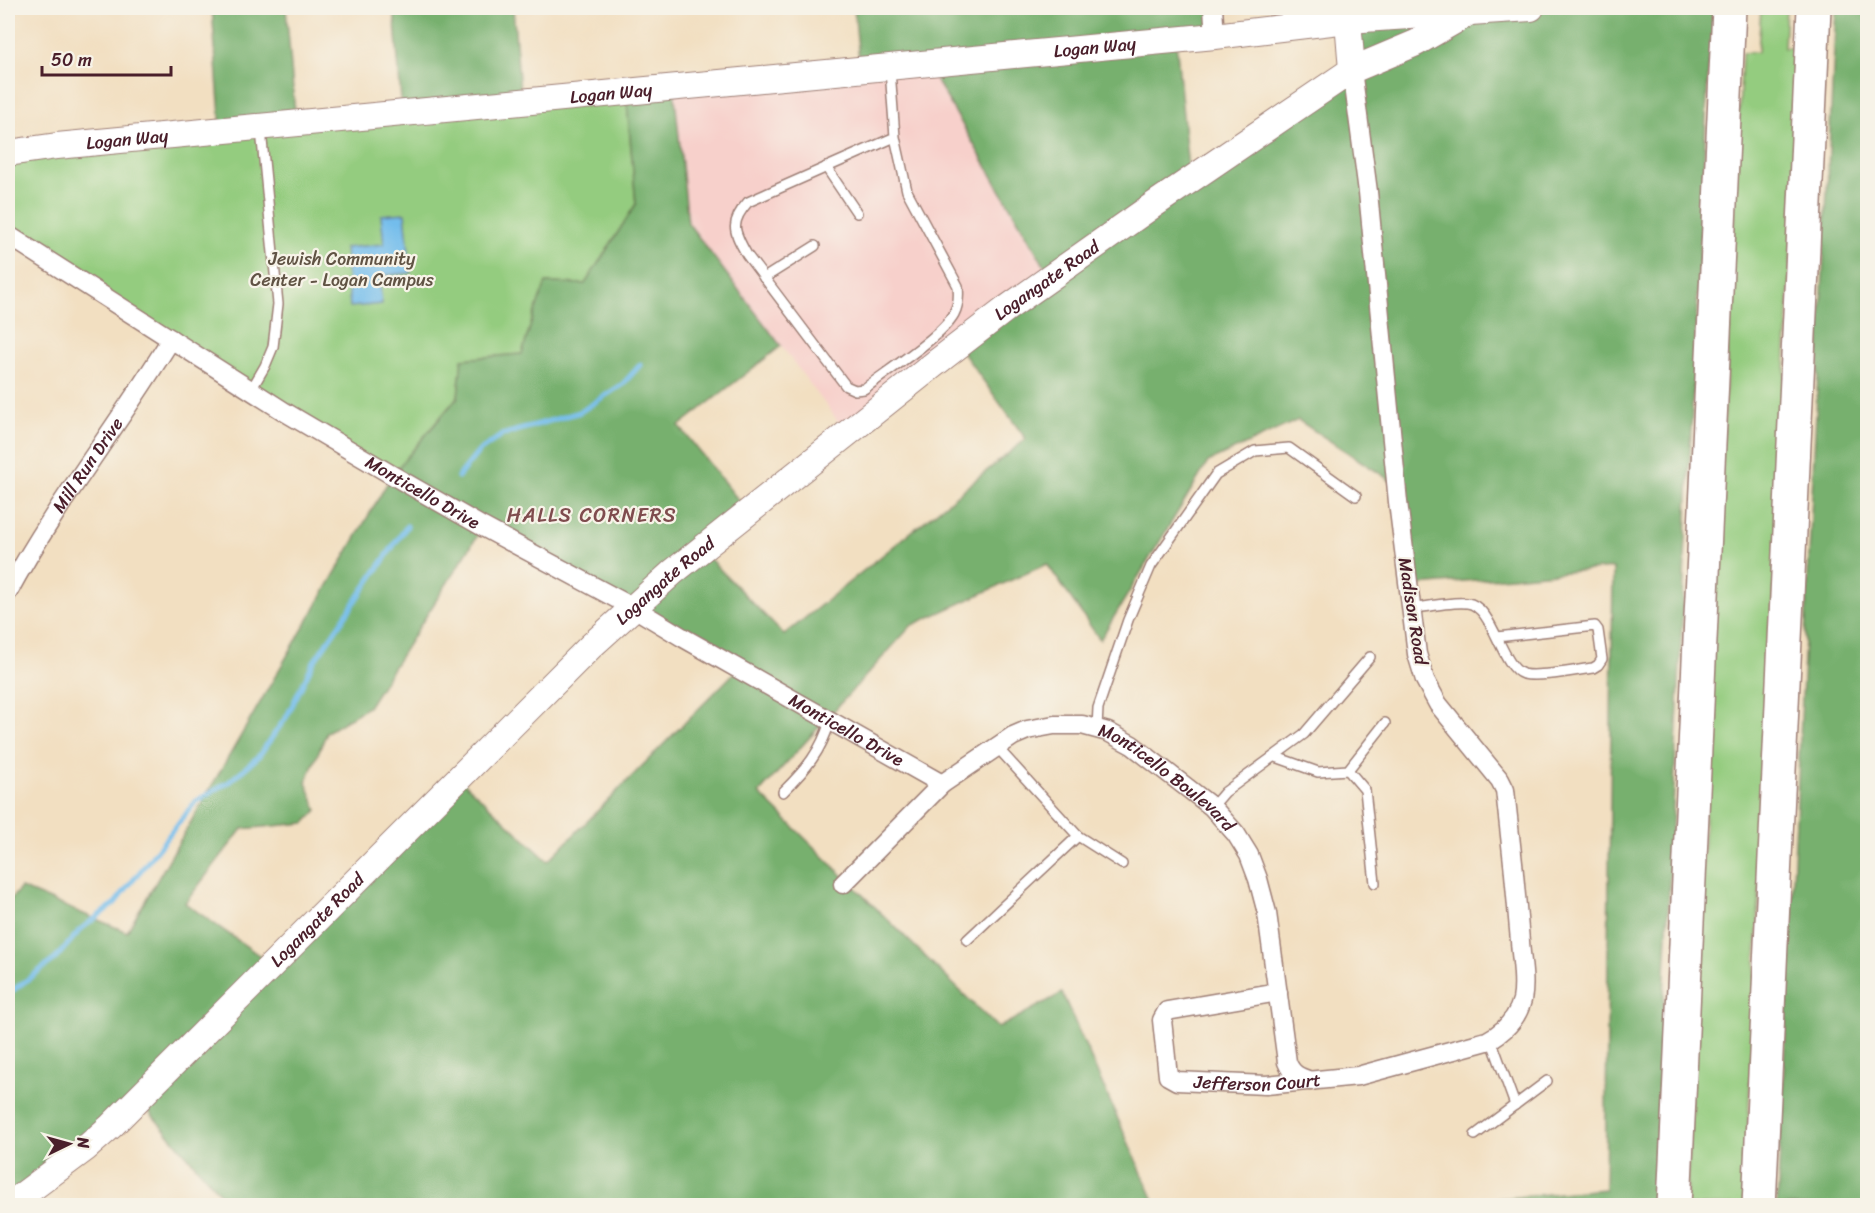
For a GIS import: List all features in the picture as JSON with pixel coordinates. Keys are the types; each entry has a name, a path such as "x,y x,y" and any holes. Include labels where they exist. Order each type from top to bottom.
{"highway":[{"path":"1674,1206 1730,8"},
{"path":"1759,1206 1814,8"}],"street":[{"path":"1213,8 1215,36"},
{"name":"Logan Way","path":"8,153 70,145 1215,36 1348,20 1531,8"},
{"name":"Logangate Road","path":"8,1206 86,1148 111,1126 591,646 889,385 1006,309 1142,212 1352,70 1416,43 1471,12"},
{"path":"1348,20 1352,70"},
{"name":"Madison Road","path":"1313,1081 1358,1076 1491,1039 1509,1026 1517,1013 1522,1000 1523,983 1516,888 1505,790 1500,780 1438,704 1425,680 1417,654 1397,493 1368,192 1352,70"},
{"name":"Monticello Drive","path":"8,235 251,390 483,527 633,608 942,784"},
{"name":"Mill Run Drive","path":"8,592 60,504 171,339"},
{"name":"Monticello Boulevard","path":"843,884 942,784 996,746 1013,736 1042,726 1069,724 1097,729 1132,745 1212,807 1236,834 1258,879 1268,914 1278,992"},
{"name":"Jefferson Court","path":"1278,992 1287,1062 1297,1077 1313,1081 1266,1084 1178,1081 1168,1076 1162,1020 1167,1011 1278,992"}],"lane":[{"path":"890,67 894,137 907,191 958,286 959,299 956,312 945,327 889,385 855,390 846,386 747,255 737,238 735,228 737,215 748,202 894,137"},
{"path":"251,390 273,347 278,304 261,127"},
{"path":"826,167 857,213"},
{"path":"764,278 815,246"},
{"path":"1097,729 1098,708 1128,620 1151,566 1216,474 1255,451 1288,448 1356,496"},
{"path":"1411,609 1468,602 1477,607 1516,669 1524,674 1593,668 1598,666 1602,659 1598,630 1595,626 1497,637"},
{"path":"1212,807 1226,792 1304,734 1370,657"},
{"path":"783,792 808,766 819,750 830,720"},
{"path":"1276,756 1318,772 1348,770 1385,723"},
{"path":"996,746 1078,836 1122,864"},
{"path":"1348,770 1365,790 1375,883"},
{"path":"966,940 1078,836"},
{"path":"1491,1039 1515,1105"},
{"path":"1475,1135 1547,1081"}],"shaded area":[{"path":"927,64 1052,277 847,433 688,223 674,88"}],"green space":[{"path":"212,8 286,8 296,124 221,131"},
{"path":"394,8 513,8 521,102 402,114"},
{"path":"854,8 1213,8 1215,36 1176,40 1189,180 1352,70 1347,8 1729,8 1727,56 1709,56 1654,1205 1428,1205 1605,1189 1613,568 1408,586 1396,484 1298,420 1208,462 1100,640 1047,564 912,625 759,793 998,1028 1062,993 1156,1205 230,1205 138,1099 8,1205 8,902 21,888 127,932 392,475 458,397 462,359 522,354 546,283 585,284 636,204 626,92 674,88 688,223 781,346 679,426 748,512 701,550 784,635 1026,439 958,346 1051,277 927,64 860,70","holes":["483,527 738,669 548,861 460,779 273,965 185,903 242,829 305,823 317,810 306,782 327,732 368,707"]},
{"path":"1761,8 1786,8 1784,48 1801,47 1744,1205 1686,1206 1742,53 1758,52"},
{"path":"1836,8 1868,8 1868,1205 1777,1206"},
{"name":"Jewish Community Center - Logan Campus","path":"626,92 636,204 585,284 546,283 522,354 462,359 458,396 392,475 8,235 8,153"}],"water":[{"path":"405,213 411,273 379,276 382,304 350,307 345,248 384,244 381,215"}],"waterway":[{"path":"458,477 479,451 502,435 580,412 623,384 640,365"},
{"path":"8,994 55,959 81,929 115,903 196,801 229,782 258,757 287,716 313,663 407,526"}],"district":[{"name":"HALLS CORNERS","path":"592,515"}]}
